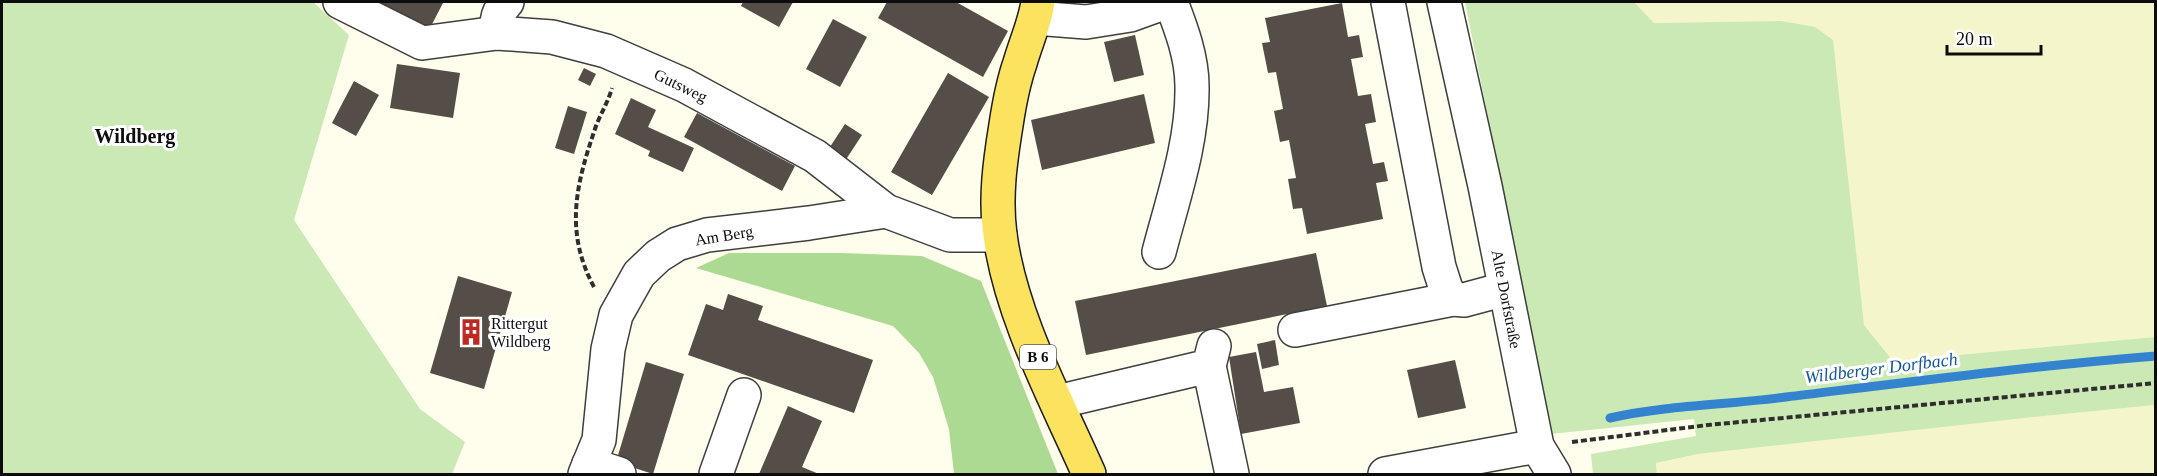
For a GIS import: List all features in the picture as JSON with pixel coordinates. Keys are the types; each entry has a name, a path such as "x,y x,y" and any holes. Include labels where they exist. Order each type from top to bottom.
{"main road":[{"name":"B 6","path":"1036,10 1019,65 1006,122 998,186 1000,235 1012,288 1032,344 1089,474"}],"street":[{"name":"Gutsweg","path":"340,2 422,43 497,33 552,37 615,55 684,85 815,156 886,211 950,235 1000,235"},
{"path":"497,33 496,22 502,7 507,2"},
{"path":"1036,10 1086,22 1130,15 1166,2"},
{"path":"1160,252 1190,129 1192,84 1183,31 1171,2"},
{"path":"1388,2 1439,267 1446,289 1453,299"},
{"name":"Alte Dorfstraße","path":"1444,2 1485,186 1537,446 1554,474"},
{"name":"Am Berg","path":"597,471 608,350 616,315 639,274 658,256 677,244 707,235 886,211"},
{"path":"1295,330 1453,299 1464,300 1505,289"},
{"path":"1057,402 1212,356 1232,474"},
{"path":"716,474 744,395"},
{"path":"1384,474 1537,446"}],"path":[{"path":"615,55 615,76 588,151 576,200 575,236 593,286 616,315"},
{"path":"1537,446 1708,425 2156,383"}],"green space":[{"path":"2,2 313,2 349,35 294,220 420,409 465,442 452,474 2,474"},
{"path":"1465,2 1634,2 1654,23 1781,21 1815,27 1833,40 1864,325 1893,361 2155,337 2155,405 1698,454 1656,463 1657,474 1593,474 1591,454 1696,436 1694,419 1551,434"},
{"path":"1634,2 2155,2 2155,337 1893,361 1864,325 1781,21 1654,23"},
{"path":"729,253 922,256 981,281 1058,474 954,474 949,429 933,377 919,353 893,326 696,268"},
{"path":"2155,405 2155,474 1657,474 1656,463 1698,454"}],"building":[{"path":"369,2 441,2 443,3 428,32"},
{"path":"743,2 793,2 779,27 741,6"},
{"path":"887,2 956,2 1008,31 983,77 878,18"},
{"path":"1342,3 1348,37 1359,35 1363,57 1351,59 1358,96 1371,94 1376,122 1365,124 1373,164 1384,162 1388,181 1376,183 1383,219 1307,234 1302,208 1293,209 1288,179 1296,178 1289,140 1280,142 1274,111 1283,109 1276,72 1268,73 1262,43 1270,42 1265,18"},
{"path":"833,19 867,37 840,87 806,69"},
{"path":"1135,35 1144,75 1114,82 1104,42"},
{"path":"397,64 460,73 453,118 390,108"},
{"path":"584,68 596,74 590,86 578,80"},
{"path":"948,73 989,97 932,195 891,172"},
{"path":"354,81 379,95 356,136 332,123"},
{"path":"1144,94 1155,143 1042,170 1031,120"},
{"path":"631,98 656,110 648,127 694,148 683,172 648,156 650,151 615,134"},
{"path":"568,106 587,112 574,154 555,148"},
{"path":"697,113 795,166 782,191 684,137"},
{"path":"845,124 862,135 845,161 828,150"},
{"path":"1316,253 1327,306 1086,355 1075,301"},
{"name":"Rittergut Wildberg","path":"458,276 512,292 484,389 430,373"},
{"path":"728,294 763,306 758,320 873,360 854,413 688,355 706,304 723,310"},
{"path":"1275,340 1279,365 1262,369 1257,344"},
{"path":"1256,352 1264,392 1293,387 1300,423 1241,434 1229,357"},
{"path":"1455,360 1466,408 1418,418 1407,370"},
{"path":"646,362 684,374 653,474 616,462"},
{"path":"788,406 822,421 802,467 819,474 759,474"}],"waterway":[{"name":"Wildberger Dorfbach","path":"1610,418 1676,408 1764,400 2017,369 2156,356"}],"place":[{"name":"Rittergut Wildberg","path":"471,332"}],"district":[{"name":"Wildberg","path":"135,136"}]}
